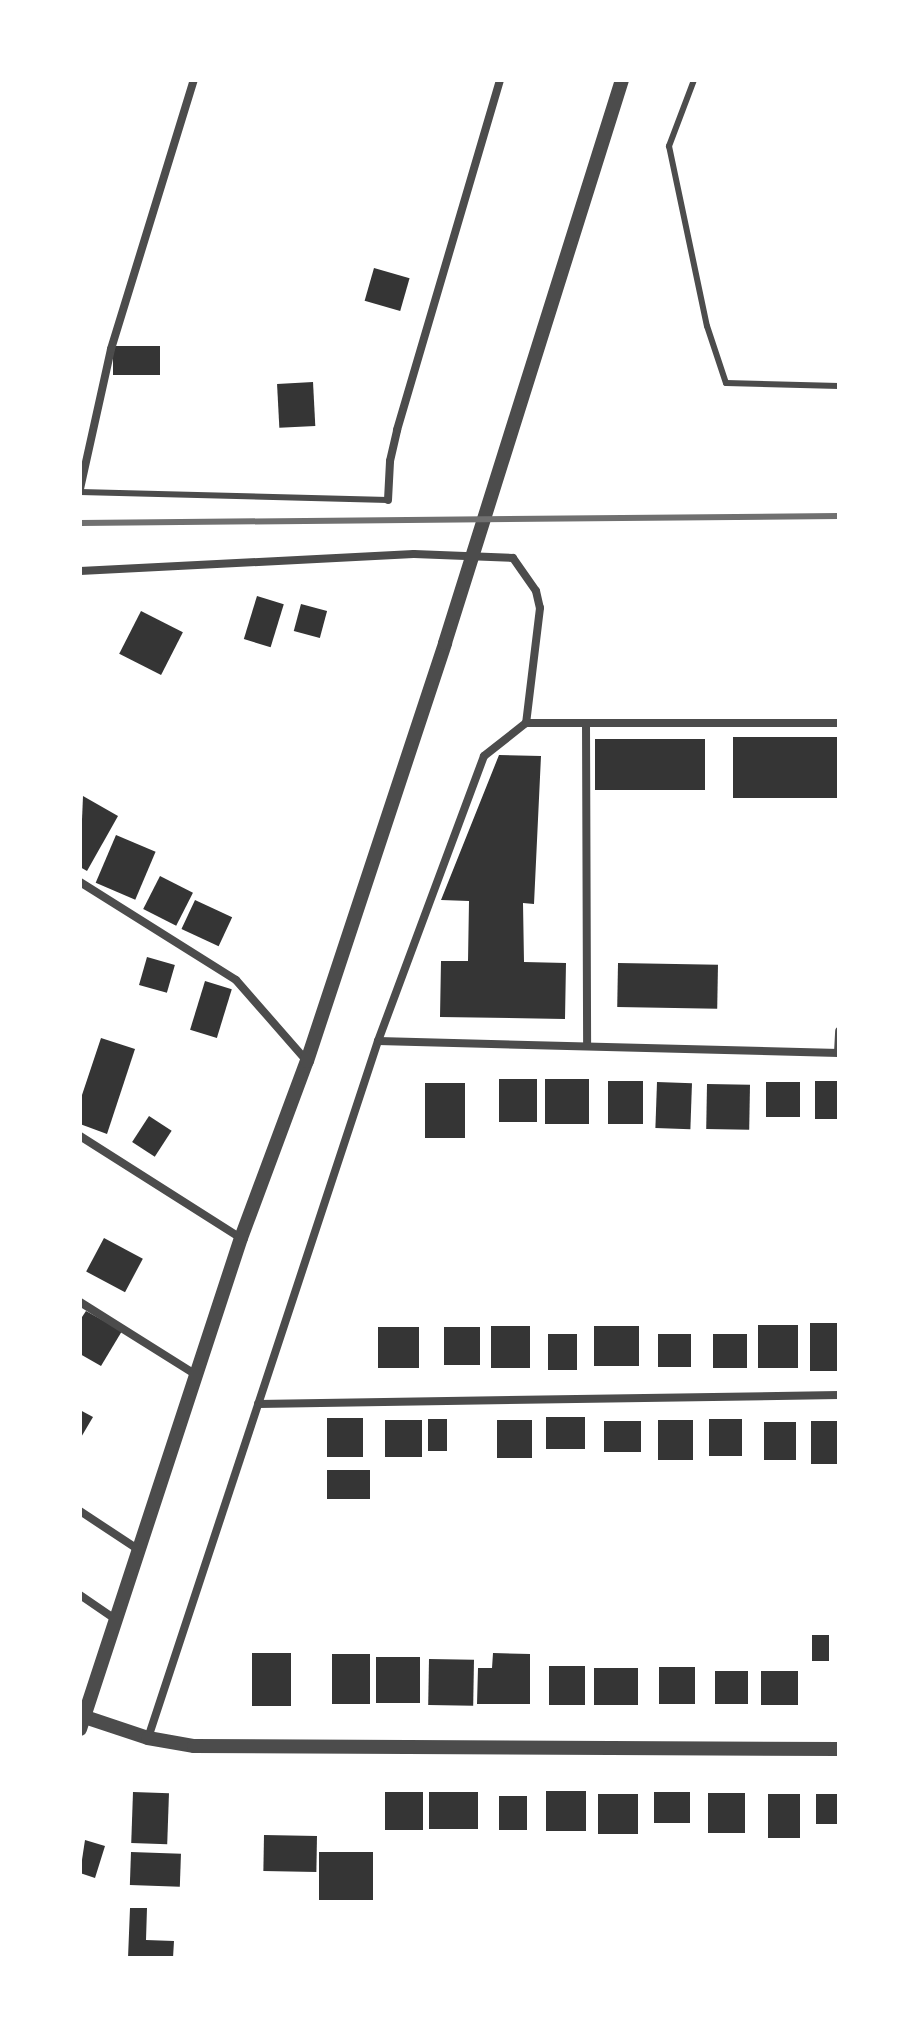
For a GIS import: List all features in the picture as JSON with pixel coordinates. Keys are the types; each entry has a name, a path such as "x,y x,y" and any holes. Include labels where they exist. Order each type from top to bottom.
{"street":[{"path":"80,491 111,349 194,80"},
{"path":"388,500 388,476 397,430 500,80"},
{"path":"622,80 445,643 307,1061 241,1238 198,1377 82,1723 194,1746 839,1749"},
{"path":"80,571 414,554 513,558 536,591 540,608 526,723"},
{"path":"148,1738 378,1041 484,756 526,723 839,723"},
{"path":"586,723 587,1044"},
{"path":"80,882 236,980 307,1061"},
{"path":"378,1041 587,1044 838,1053 839,1031"},
{"path":"80,1136 241,1238"},
{"path":"80,1302 198,1377"},
{"path":"258,1404 839,1395"},
{"path":"80,1511 139,1550"},
{"path":"80,1595 115,1619"}],"lane":[{"path":"694,80 669,146 707,326 726,383 839,386"},
{"path":"80,491 388,500"}],"building":[{"path":"374,268 410,278 400,311 365,301"},
{"path":"113,346 160,346 160,375 113,375"},
{"path":"313,382 315,426 279,428 277,384"},
{"path":"257,596 284,604 271,647 244,639"},
{"path":"301,604 327,611 320,638 294,631"},
{"path":"141,611 183,632 161,675 119,654"},
{"path":"733,737 839,737 839,798 733,798"},
{"path":"595,739 705,739 705,790 595,790"},
{"path":"499,755 541,756 534,904 523,903 524,962 566,963 565,1019 440,1017 441,961 468,961 469,901 441,900"},
{"path":"83,796 118,816 87,871 80,867"},
{"path":"116,835 156,852 135,900 96,883"},
{"path":"160,876 193,893 176,926 143,909"},
{"path":"195,900 232,917 219,946 181,929"},
{"path":"147,957 175,965 167,993 139,985"},
{"path":"618,963 718,965 717,1009 617,1007"},
{"path":"205,981 232,989 217,1038 190,1030"},
{"path":"101,1038 135,1049 107,1134 80,1124 80,1101"},
{"path":"499,1079 537,1079 537,1122 499,1122"},
{"path":"545,1079 589,1079 589,1124 545,1124"},
{"path":"608,1081 643,1081 643,1124 608,1124"},
{"path":"815,1081 839,1081 839,1119 815,1119"},
{"path":"657,1082 692,1083 690,1129 655,1128"},
{"path":"766,1082 800,1082 800,1117 766,1117"},
{"path":"425,1083 465,1083 465,1138 425,1138"},
{"path":"707,1084 750,1085 749,1130 706,1129"},
{"path":"149,1116 172,1131 155,1157 132,1142"},
{"path":"104,1238 143,1259 125,1292 86,1272"},
{"path":"86,1311 122,1331 101,1366 80,1354 80,1320"},
{"path":"810,1323 839,1323 839,1371 810,1371"},
{"path":"758,1325 798,1325 798,1368 758,1368"},
{"path":"491,1326 530,1326 530,1368 491,1368"},
{"path":"594,1326 639,1326 639,1366 594,1366"},
{"path":"378,1327 419,1327 419,1368 378,1368"},
{"path":"444,1327 480,1327 480,1365 444,1365"},
{"path":"548,1334 577,1334 577,1370 548,1370"},
{"path":"658,1334 691,1334 691,1367 658,1367"},
{"path":"713,1334 747,1334 747,1368 713,1368"},
{"path":"80,1410 93,1417 80,1439"},
{"path":"546,1417 585,1417 585,1449 546,1449"},
{"path":"327,1418 363,1418 363,1457 327,1457"},
{"path":"428,1419 447,1419 447,1451 428,1451"},
{"path":"709,1419 742,1419 742,1456 709,1456"},
{"path":"385,1420 422,1420 422,1457 385,1457"},
{"path":"497,1420 532,1420 532,1458 497,1458"},
{"path":"658,1420 693,1420 693,1460 658,1460"},
{"path":"604,1421 641,1421 641,1452 604,1452"},
{"path":"811,1421 839,1421 839,1464 811,1464"},
{"path":"764,1422 796,1422 796,1460 764,1460"},
{"path":"327,1470 370,1470 370,1499 327,1499"},
{"path":"812,1635 829,1635 829,1661 812,1661"},
{"path":"252,1653 291,1653 291,1706 252,1706"},
{"path":"493,1653 530,1654 530,1704 477,1704 478,1668 492,1668"},
{"path":"332,1654 370,1654 370,1704 332,1704"},
{"path":"376,1657 420,1657 420,1703 376,1703"},
{"path":"429,1659 474,1660 473,1706 428,1705"},
{"path":"549,1666 585,1666 585,1705 549,1705"},
{"path":"659,1667 695,1667 695,1704 659,1704"},
{"path":"594,1668 638,1668 638,1705 594,1705"},
{"path":"715,1671 748,1671 748,1704 715,1704"},
{"path":"761,1671 798,1671 798,1705 761,1705"},
{"path":"546,1791 586,1791 586,1831 546,1831"},
{"path":"133,1792 169,1793 167,1844 131,1843"},
{"path":"385,1792 423,1792 423,1830 385,1830"},
{"path":"429,1792 478,1792 478,1829 429,1829"},
{"path":"654,1792 690,1792 690,1823 654,1823"},
{"path":"708,1793 745,1793 745,1833 708,1833"},
{"path":"598,1794 638,1794 638,1834 598,1834"},
{"path":"768,1794 800,1794 800,1838 768,1838"},
{"path":"816,1794 839,1794 839,1824 816,1824"},
{"path":"499,1796 527,1796 527,1830 499,1830"},
{"path":"264,1835 317,1836 316,1872 263,1871"},
{"path":"85,1840 105,1846 95,1878 80,1873"},
{"path":"131,1852 181,1854 180,1887 130,1885"},
{"path":"319,1852 373,1852 373,1900 319,1900"},
{"path":"130,1908 147,1908 146,1940 174,1941 173,1958 128,1958"}],"railway":[{"path":"80,523 839,516"}]}
